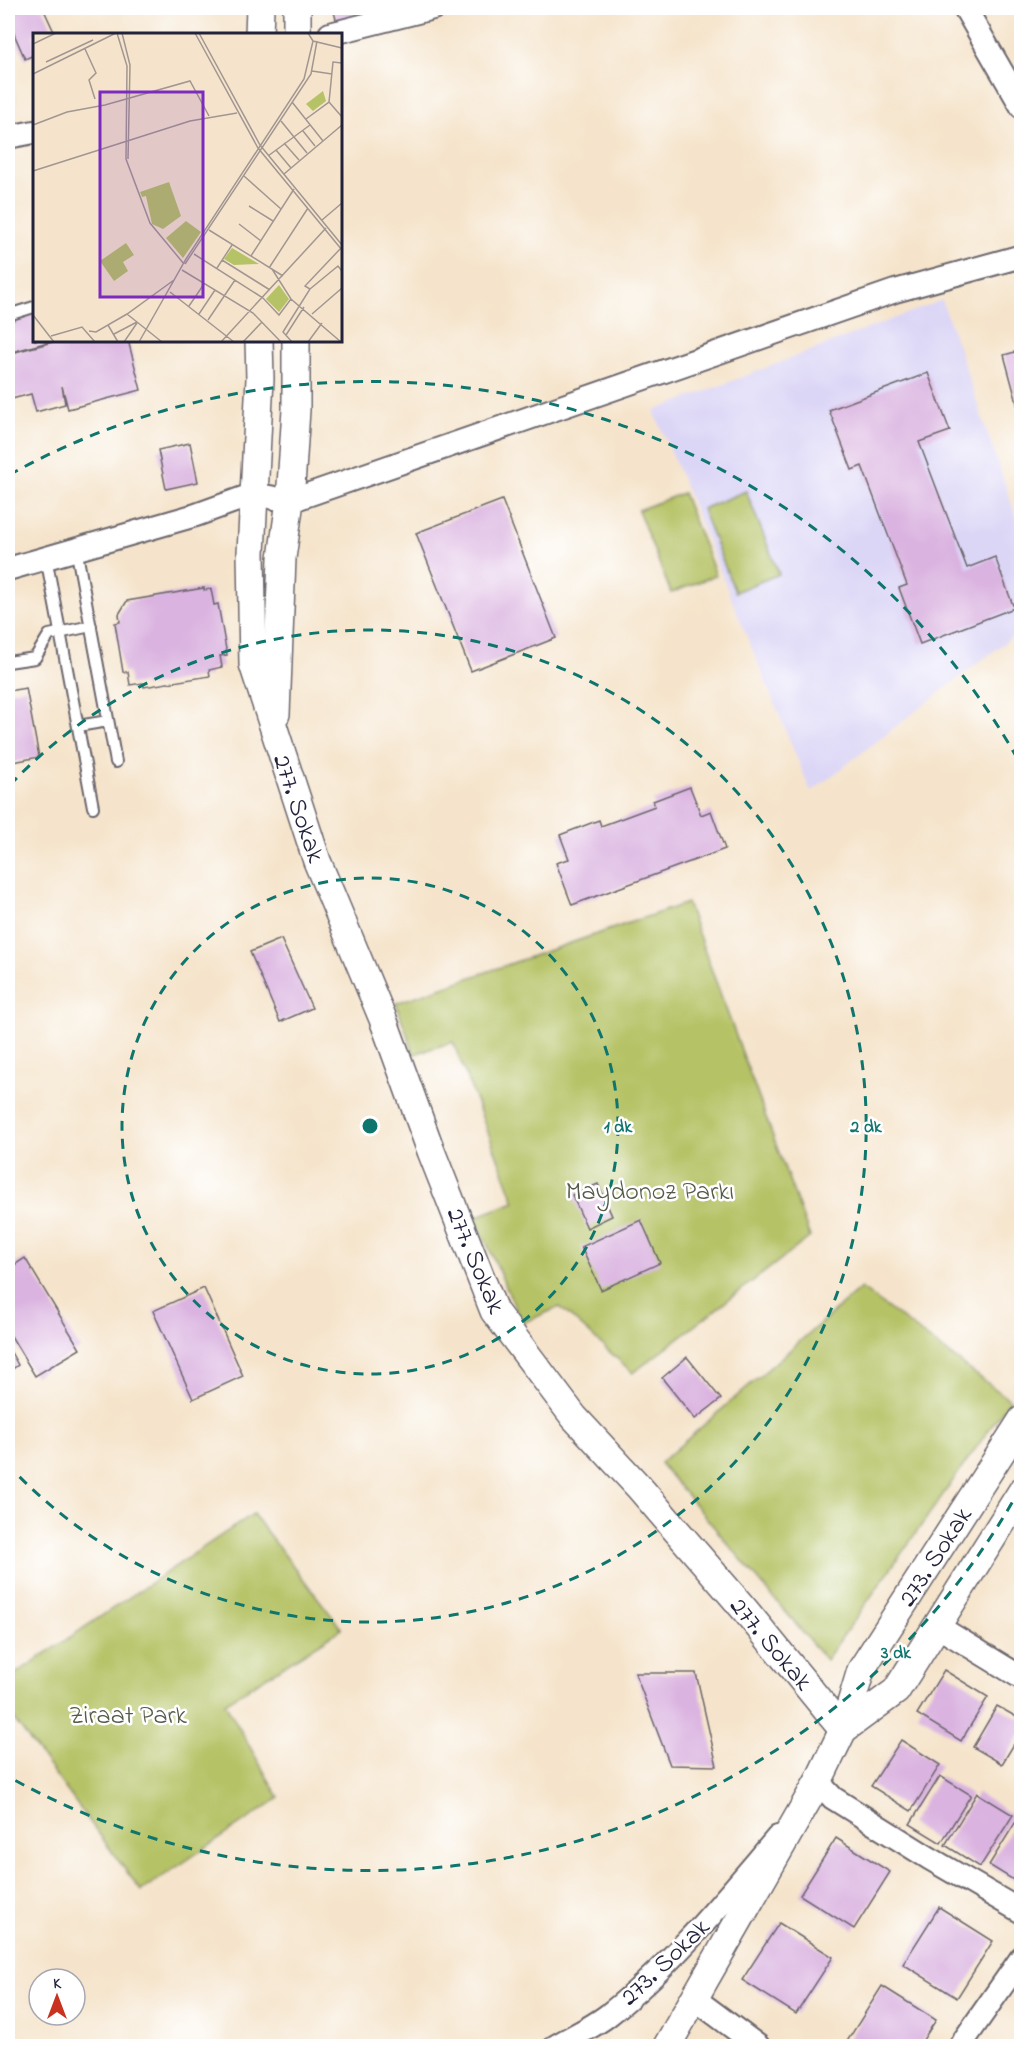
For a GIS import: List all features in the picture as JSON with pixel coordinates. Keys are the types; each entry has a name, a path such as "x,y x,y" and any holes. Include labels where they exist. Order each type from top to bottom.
{"street":[{"path":"260,8 260,33"},
{"path":"297,8 297,33"},
{"path":"334,33 433,8"},
{"path":"965,8 1022,107"},
{"path":"8,137 33,132"},
{"path":"8,568 196,515 254,494 290,501 895,291 1022,256"},
{"name":"277. Sokak","path":"259,342 260,379 250,553 253,664 317,861 383,1019 431,1151 494,1311 574,1417 638,1486 843,1730"},
{"name":"277. Sokak","path":"275,736 282,558 290,501 296,410 296,342"},
{"name":"273. Sokak","path":"667,2046 811,1793 843,1730 861,1670 1022,1420"},
{"name":"273. Sokak","path":"843,1730 896,1691 1022,1491"},
{"path":"937,1626 1022,1678"},
{"path":"811,1793 833,1798 1022,1912"},
{"name":"273. Sokak","path":"556,2046 605,2017 652,1977 712,1914 811,1793"},
{"path":"960,2046 1022,1957"},
{"path":"695,1999 758,2046"}],"lane":[{"path":"8,315 33,307"},
{"path":"76,549 116,762"},
{"path":"46,557 93,807"},
{"path":"8,663 35,658 49,635 91,626"},
{"path":"78,726 108,721"}],"shaded area":[{"path":"942,300 1021,531 1021,630 811,792 654,411"}],"green space":[{"path":"746,491 779,574 735,592 702,509"},
{"path":"683,493 716,575 671,593 638,510"},
{"name":"Maydonoz Parkı","path":"687,903 810,1237 633,1373 560,1307 522,1323 475,1217 515,1202 453,1042 414,1054 396,1003"},
{"path":"861,1288 1010,1400 826,1660 660,1463"},
{"name":"Ziraat Park","path":"253,1514 342,1629 225,1703 279,1798 141,1891 8,1711 8,1679"}],"building":[{"path":"8,8 43,8 55,33 33,33 33,55 25,59 8,20"},
{"path":"333,8 363,8 365,17 337,23"},
{"path":"364,8 386,8 367,15"},
{"path":"33,313 33,342 48,342 8,353 8,320"},
{"path":"53,342 129,342 141,390 68,409 62,386 65,404 36,412 31,394 8,400 8,354"},
{"path":"1022,350 1022,418 1021,418 1004,355"},
{"path":"928,373 950,431 919,442 967,568 995,557 1014,608 920,644 899,588 907,585 862,466 852,470 829,410"},
{"path":"190,443 198,482 166,489 158,450"},
{"path":"502,500 556,638 471,671 416,533"},
{"path":"204,588 204,590 211,589 214,605 218,604 227,655 220,656 222,667 209,670 210,676 144,687 143,683 130,685 128,672 123,672 115,623 120,622 119,614 127,601"},
{"path":"26,688 39,757 8,763 8,691"},
{"path":"690,787 701,815 711,811 725,849 572,905 556,863 569,859 560,835 599,820 601,826 655,806 653,801"},
{"path":"281,939 312,1008 280,1022 250,952"},
{"path":"598,1184 612,1216 587,1228 572,1195"},
{"path":"641,1220 660,1263 601,1290 581,1247"},
{"path":"25,1258 80,1349 35,1376 8,1331 8,1269"},
{"path":"204,1288 243,1376 193,1399 153,1311"},
{"path":"8,1347 18,1365 8,1372"},
{"path":"687,1357 721,1399 695,1419 662,1378"},
{"path":"944,1670 988,1697 961,1741 917,1714"},
{"path":"635,1673 696,1673 717,1766 670,1765"},
{"path":"997,1706 1022,1720 1022,1731 1002,1764 973,1747"},
{"path":"901,1740 940,1765 911,1811 871,1786"},
{"path":"940,1776 971,1795 941,1843 910,1824"},
{"path":"977,1793 1013,1815 980,1867 945,1845"},
{"path":"1015,1823 1022,1827 1022,1870 1015,1881 989,1865"},
{"path":"836,1838 890,1872 854,1929 800,1895"},
{"path":"939,1907 993,1941 957,1998 903,1964"},
{"path":"779,1923 833,1957 796,2014 742,1980"},
{"path":"882,1986 936,2020 919,2046 851,2046 846,2043"}]}
